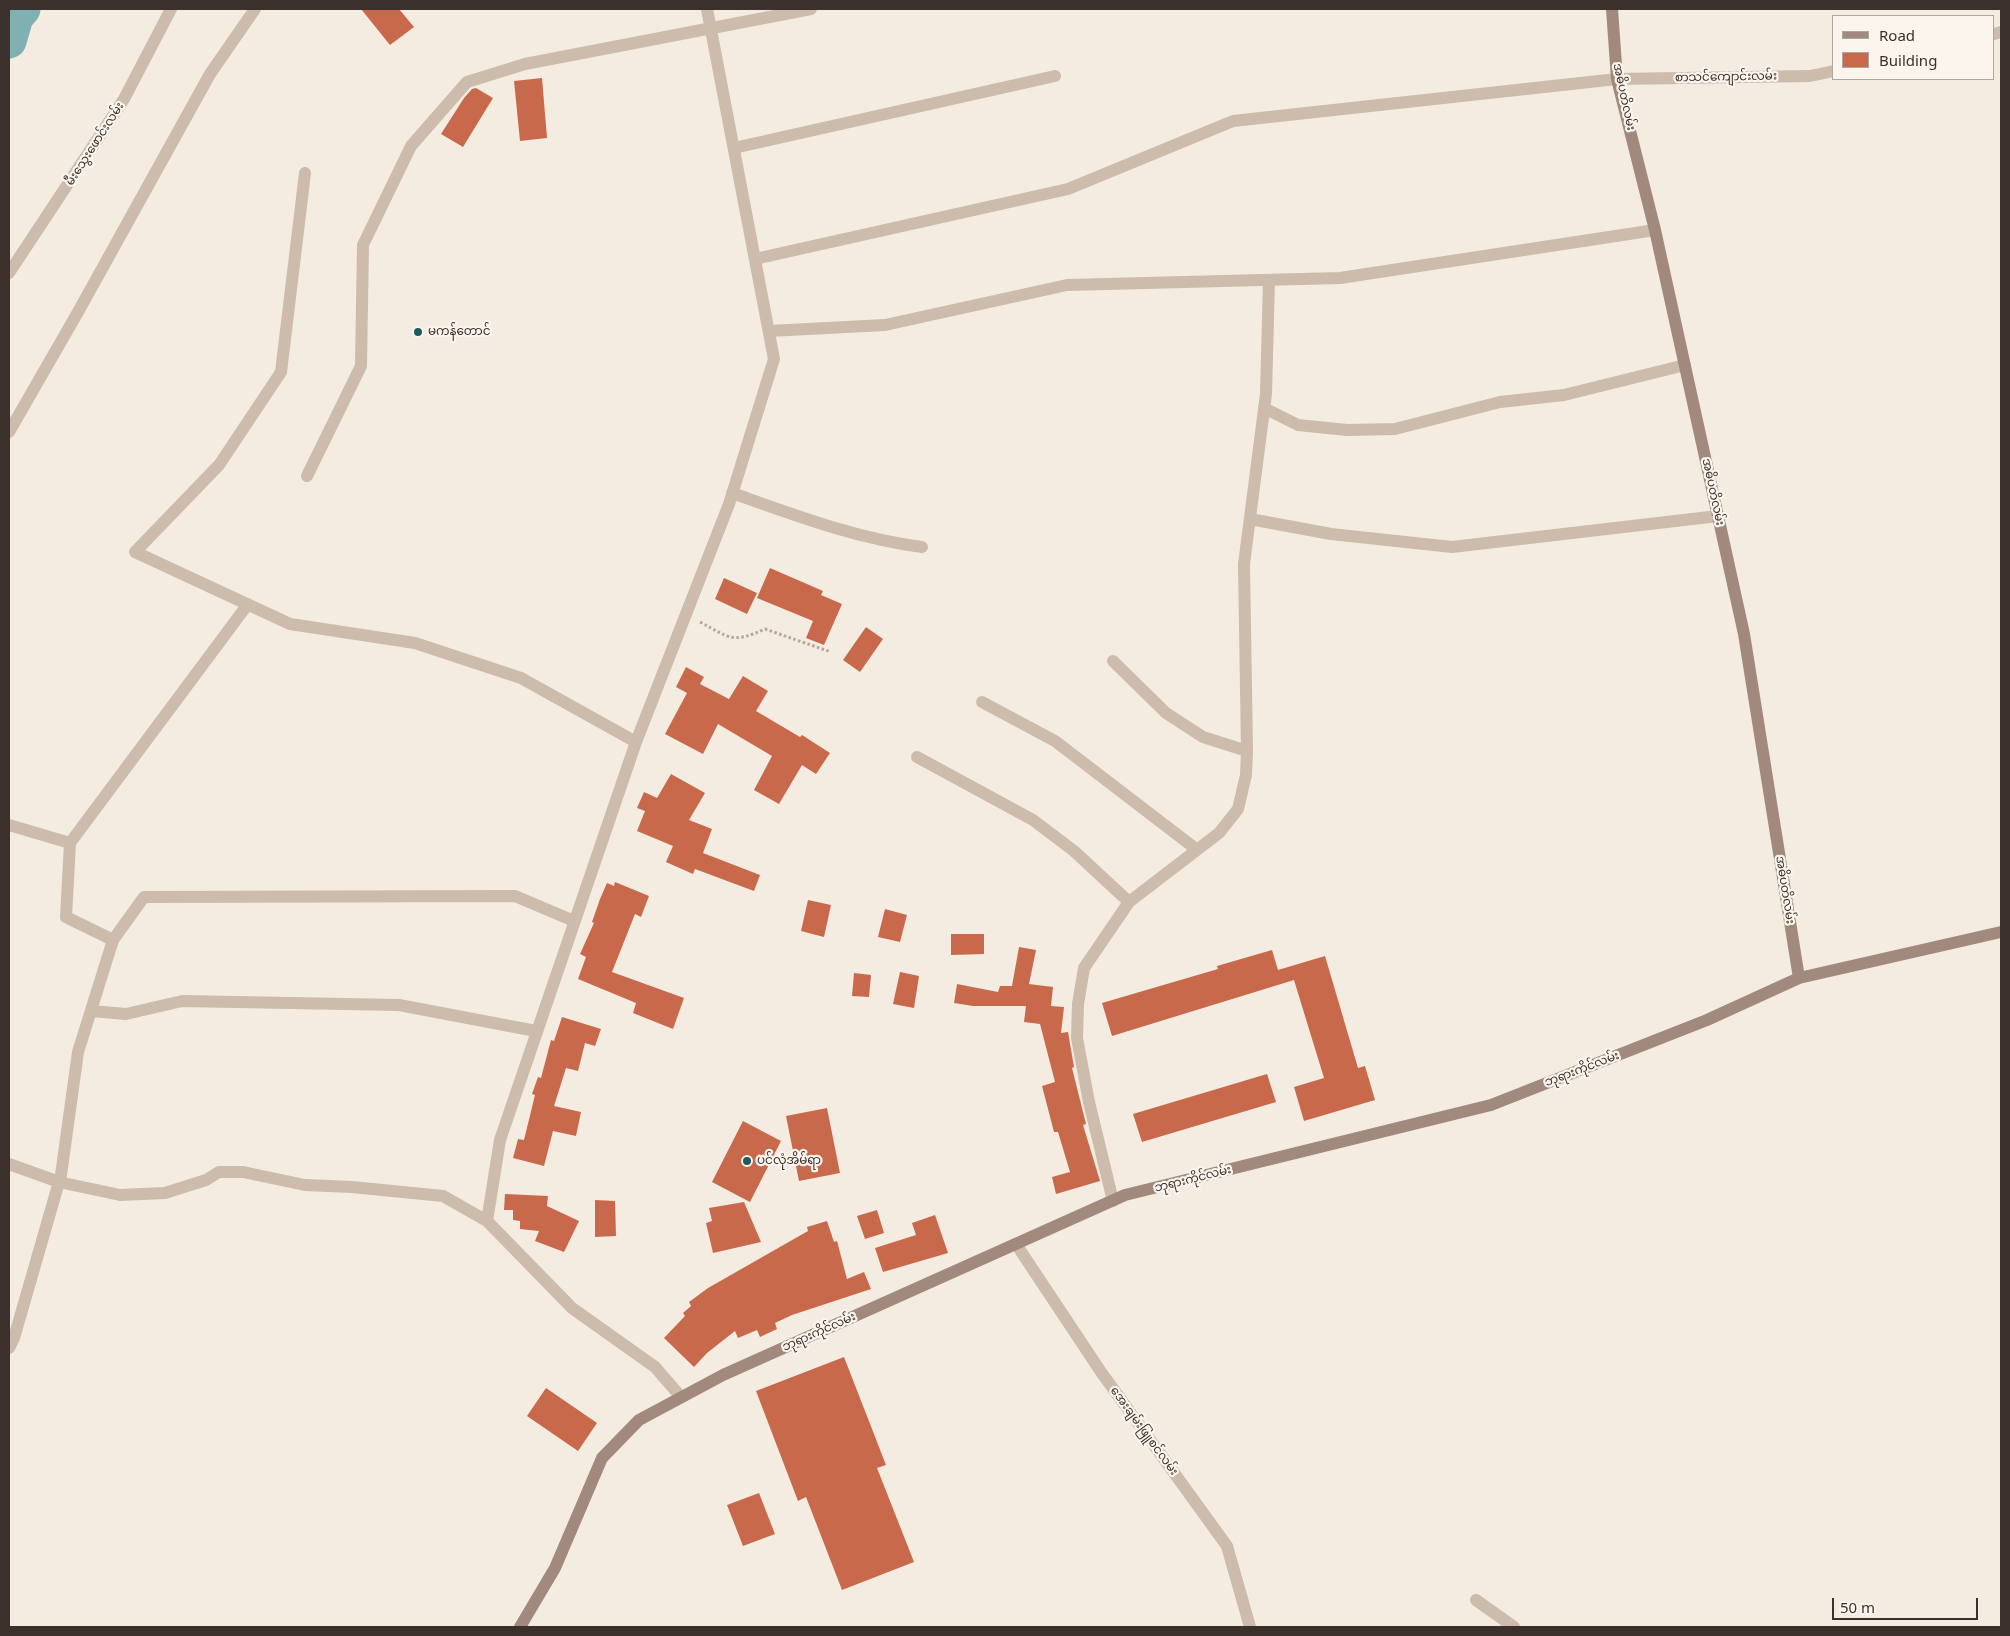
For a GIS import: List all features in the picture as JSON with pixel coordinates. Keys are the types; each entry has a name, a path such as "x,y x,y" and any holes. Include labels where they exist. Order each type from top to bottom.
{"street":[{"name":"မီးသွေးဖောင်းလမ်း","path":"9,274 124,99 171,9"},
{"path":"9,432 210,74 255,9"},
{"path":"487,1221 500,1140 536,1031 636,742 732,493 774,359 707,9"},
{"path":"307,476 361,366 363,246 411,146 467,82 525,64 711,30 811,9"},
{"name":"အဓိပတိလမ်း","path":"1612,9 1617,79 1655,230 1744,634 1799,978"},
{"name":"စာသင်ကျောင်းလမ်း","path":"755,259 1068,189 1233,121 1617,79 1810,76 1832,71"},
{"path":"734,148 1055,76"},
{"path":"305,173 281,372 219,465 136,552 290,624 415,643 521,678 636,742"},
{"path":"769,331 885,325 1067,285 1340,278 1655,230"},
{"path":"1113,1201 1089,1102 1077,1038 1078,1004 1084,968 1130,902 1219,833 1238,809 1246,775 1247,751 1244,564 1264,408 1269,280"},
{"path":"1264,408 1298,425 1347,430 1395,429 1500,402 1564,395 1685,365"},
{"path":"732,493 807,520 896,544 922,547"},
{"path":"1250,519 1331,534 1452,547 1718,516"},
{"path":"113,940 66,916 70,844 248,604"},
{"path":"1113,660 1166,713 1203,738 1247,751"},
{"path":"982,702 1055,741 1196,849"},
{"path":"917,756 1033,820 1074,851 1130,902"},
{"path":"9,825 70,844"},
{"path":"9,1348 14,1338 59,1182 78,1052 113,940 144,897 515,896 574,921"},
{"name":"ဘုရားကိုင်လမ်း","path":"520,1627 555,1568 602,1458 639,1420 723,1374 1125,1196 1491,1105 1707,1020 1799,978 2001,932"},
{"path":"91,1011 126,1014 182,1001 399,1005 536,1031"},
{"path":"9,1164 59,1182 120,1194 165,1193 206,1180 219,1172 243,1172 305,1185 352,1187 443,1196 487,1221 572,1308 655,1367 681,1397"},
{"name":"အေးချမ်းဖြူစင်လမ်း","path":"1016,1244 1100,1372 1227,1546 1250,1627"},
{"path":"1476,1600 1514,1627"}],"path":[{"path":"686,615 730,638 744,638 765,630 831,652"}],"building":[{"path":"361,9 399,9 414,27 390,45"},
{"path":"542,78 547,138 520,141 514,81"},
{"path":"476,88 493,98 463,147 441,134 464,98 472,89"},
{"path":"770,568 823,591 821,595 842,604 824,645 806,638 813,621 757,598"},
{"path":"724,578 757,593 747,614 715,599"},
{"path":"866,627 883,639 860,672 843,660"},
{"path":"686,667 704,677 700,684 729,699 743,676 768,691 756,711 800,737 802,735 830,753 816,774 802,765 779,804 754,790 772,756 718,724 703,754 665,734 687,693 676,687"},
{"path":"671,774 705,793 689,820 712,829 703,853 760,875 754,891 695,869 693,874 666,862 673,846 637,831 645,811 637,808 644,792 657,798"},
{"path":"615,882 649,896 641,917 635,914 612,972 684,998 673,1029 633,1013 636,1003 578,979 586,957 580,954 594,923 592,922 600,899 607,883 614,886"},
{"path":"808,900 831,905 824,937 801,931"},
{"path":"885,909 907,915 900,942 878,937"},
{"path":"951,934 984,934 984,954 951,955"},
{"path":"1019,947 1036,950 1029,984 1053,987 1051,1006 1064,1007 1061,1033 1068,1032 1074,1067 1072,1068 1086,1124 1083,1125 1100,1181 1056,1194 1052,1177 1070,1172 1058,1132 1054,1132 1042,1086 1055,1082 1040,1024 1024,1022 1026,1006 973,1006 954,1003 957,984 998,992 1000,986 1012,986"},
{"path":"1272,950 1278,970 1325,956 1358,1068 1365,1066 1375,1100 1304,1121 1294,1087 1324,1078 1294,980 1112,1036 1102,1003 1218,969 1217,966"},
{"path":"900,972 919,976 914,1008 893,1004"},
{"path":"854,973 871,975 869,997 852,996"},
{"path":"562,1017 601,1029 595,1046 585,1043 578,1071 566,1068 554,1106 581,1112 576,1136 553,1131 544,1166 513,1158 518,1139 524,1140 535,1095 532,1094 538,1077 541,1078 551,1040 554,1041"},
{"path":"1267,1074 1276,1102 1142,1142 1133,1114"},
{"name":"ပင်လုံအိမ်ရာ","path":"827,1108 840,1173 799,1181 786,1116"},
{"name":"ပင်လုံအိမ်ရာ","path":"743,1121 781,1141 750,1202 712,1182"},
{"path":"505,1194 548,1196 547,1206 579,1221 564,1252 535,1241 539,1231 520,1229 520,1221 513,1220 513,1210 504,1210"},
{"path":"595,1200 615,1201 616,1236 595,1237"},
{"path":"744,1202 761,1242 713,1253 706,1223 712,1221 709,1208"},
{"path":"877,1210 884,1233 865,1239 857,1216"},
{"path":"935,1215 948,1253 883,1272 875,1248 916,1235 912,1223"},
{"path":"827,1221 834,1242 837,1241 847,1279 864,1272 871,1289 792,1315 775,1323 777,1329 760,1337 757,1330 738,1338 735,1331 707,1353 694,1367 664,1338 685,1316 683,1313 691,1306 689,1302 708,1288 808,1231 807,1227"},
{"path":"844,1357 886,1465 877,1468 914,1562 842,1590 806,1497 798,1501 756,1391"},
{"path":"546,1388 597,1423 578,1451 527,1416"},
{"path":"759,1493 775,1534 743,1546 727,1505"}],"waterway":[{"path":"9,41 16,17 23,9"}],"place":[{"name":"မကန်တောင်","path":"418,332"},
{"name":"ပင်လုံအိမ်ရာ","path":"747,1161"}]}
